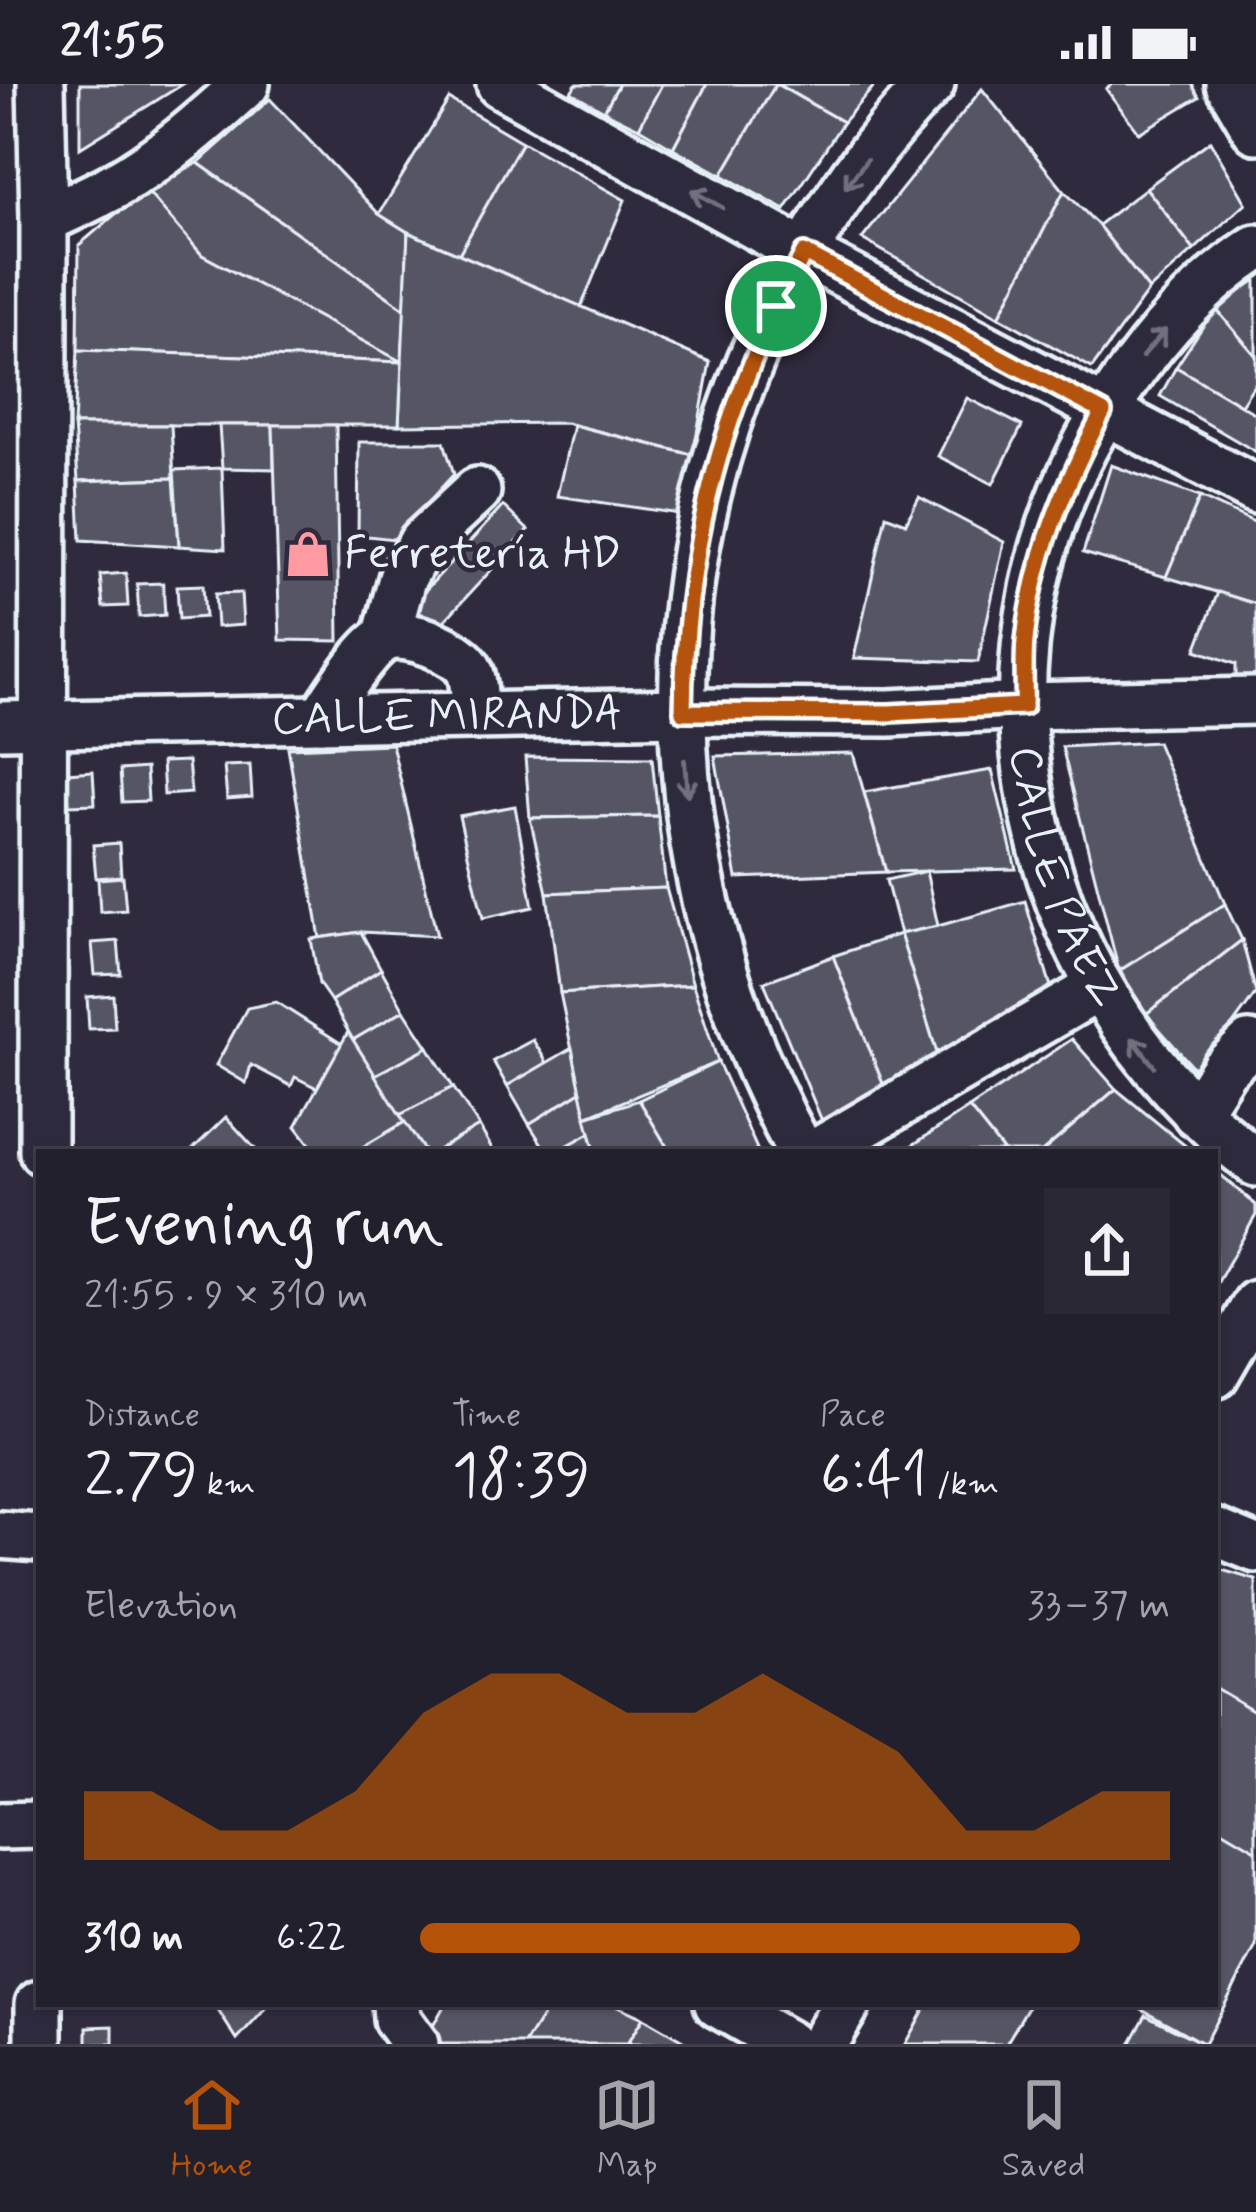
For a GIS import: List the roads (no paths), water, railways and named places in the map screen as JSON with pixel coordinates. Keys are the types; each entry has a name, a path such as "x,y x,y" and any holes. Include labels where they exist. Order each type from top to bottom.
{"street":[{"path":"41,84 44,220 22,724 43,1149"},
{"path":"44,220 114,186 208,118 246,84"},
{"path":"500,84 804,253 1256,490"},
{"path":"800,1149 731,1000 691,829 683,712 689,592 712,474 751,361 804,253 840,196 880,141 931,84"},
{"path":"1229,84 1256,130"},
{"name":"CALLE PÁEZ","path":"1256,248 1191,301 1144,353 1103,412 1075,465 1036,581 1025,641 1024,706 1025,763 1034,821 1071,934 1099,988 1143,1054 1196,1113 1256,1163"},
{"path":"386,638 402,579 422,542 477,491"},
{"path":"321,719 371,649 386,638 403,635 453,652 471,671 475,716"},
{"name":"CALLE MIRANDA","path":"22,724 683,712 889,713 1256,701"},
{"path":"822,1149 1099,988"},
{"path":"1196,1113 1224,1070 1249,1046 1256,1047"},
{"path":"1218,1370 1256,1304"},
{"path":"1218,1533 1256,1549"},
{"path":"0,1535 36,1538"},
{"path":"0,1826 36,1825"},
{"path":"39,2044 40,2007"},
{"path":"396,2007 397,2019 416,2044"},
{"path":"722,2007 765,2038"},
{"path":"823,2044 846,2007"}],"place":[{"name":"Ferretería HD","path":"308,554"}]}
